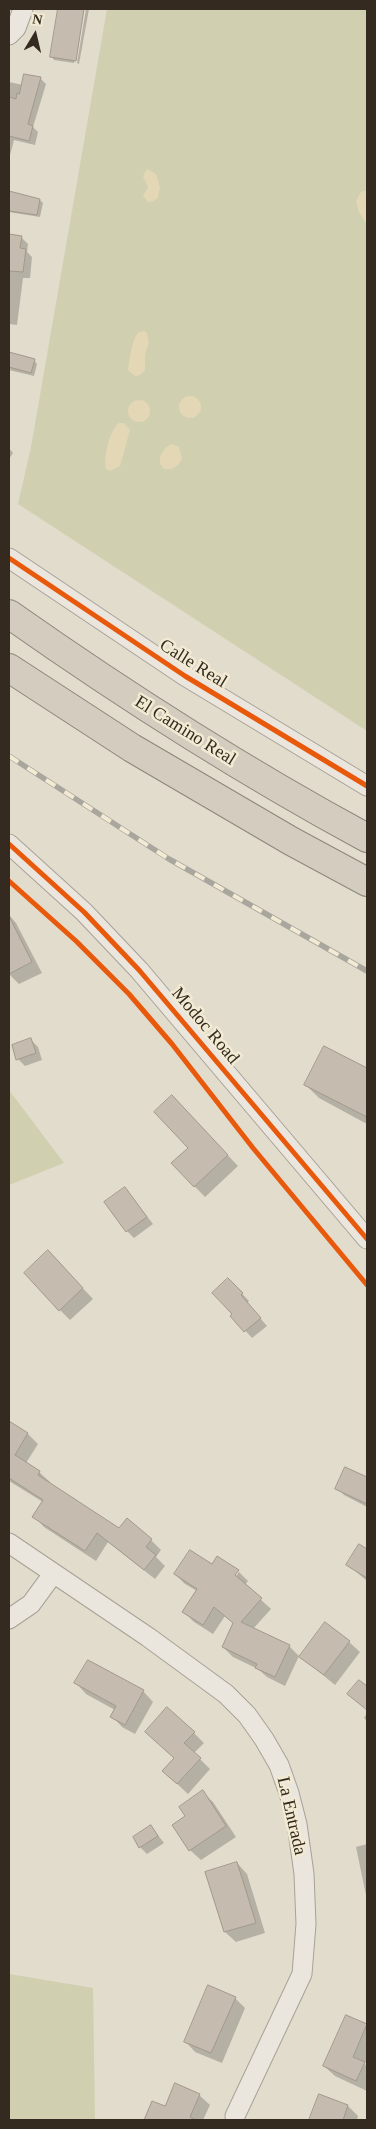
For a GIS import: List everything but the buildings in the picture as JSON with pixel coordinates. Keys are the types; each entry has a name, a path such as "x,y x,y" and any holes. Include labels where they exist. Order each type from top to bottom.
{"highway":[{"name":"El Camino Real","path":"9,614 152,711 248,770 367,838"},
{"path":"9,668 132,748 291,841 367,882"}],"street":[{"path":"9,35 16,28 23,9"},
{"name":"Calle Real","path":"9,558 177,671 367,786"},
{"name":"Modoc Road","path":"9,844 84,912 139,970 367,1240"},
{"name":"La Entrada","path":"9,1543 148,1637 226,1694 247,1715 279,1765 297,1824 304,1874 306,1924 302,1974 235,2116"},
{"path":"9,1619 32,1604 53,1574"}],"green space":[{"path":"107,9 367,9 367,731 18,504 31,447"},
{"path":"9,1090 64,1163 9,1185"},
{"path":"9,1974 93,1988 95,2120 9,2120"}],"sand":[{"path":"147,169 156,174 160,187 158,198 148,202 143,196 148,187 143,176"},
{"path":"367,190 367,225 359,212 356,201 361,192"},
{"path":"144,331 147,333 149,342 145,355 145,370 140,375 135,376 128,370 131,350 136,335"},
{"path":"190,396 198,399 201,407 198,415 190,418 182,415 179,407 182,399"},
{"path":"135,400 143,400 150,407 150,415 143,422 135,422 128,415 128,407"},
{"path":"119,423 124,423 130,430 120,466 110,471 106,469 105,464 106,451 110,437"},
{"path":"172,444 179,447 182,458 176,467 164,469 160,464 160,458 164,450"}],"railway":[{"path":"9,756 169,859 367,971"}],"cycle path":[{"path":"9,558 185,676 367,786"},
{"path":"9,844 84,912 139,970 367,1239"},
{"path":"9,881 76,941 129,994 172,1044 253,1148 367,1285"}]}
